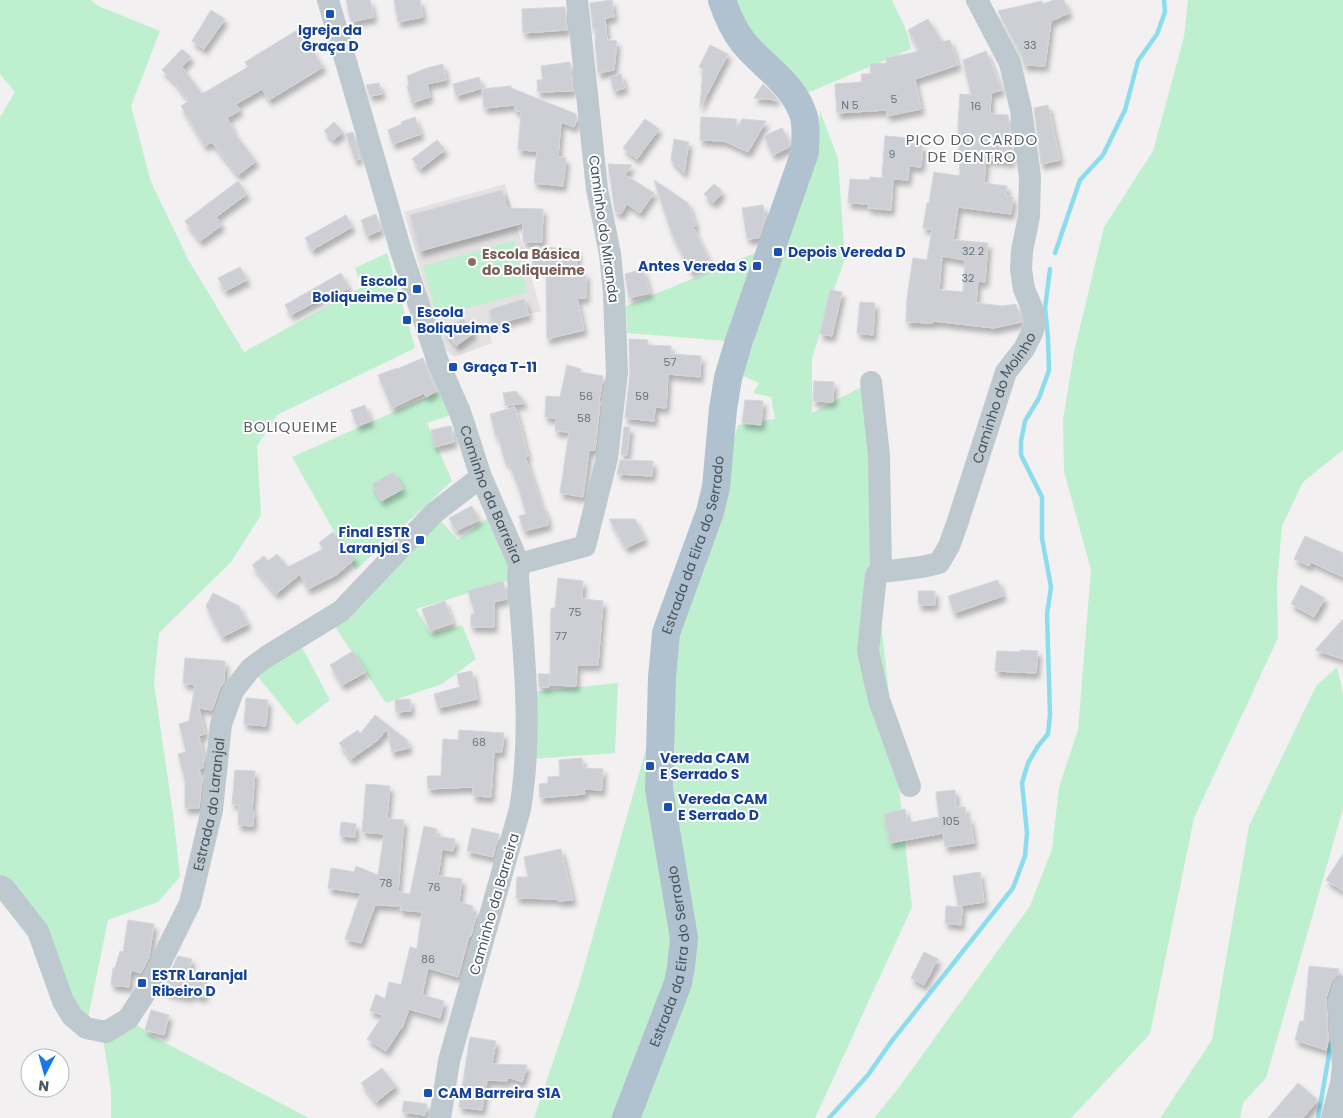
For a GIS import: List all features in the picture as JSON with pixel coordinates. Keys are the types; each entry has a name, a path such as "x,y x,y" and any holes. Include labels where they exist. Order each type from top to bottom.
{"main road":[{"name":"Estrada da Eira do Serrado","path":"626,1118 678,983 684,938 659,789 662,678 666,633 710,512 716,487 723,409 728,378 739,341 805,152 804,119 800,107 789,88 743,42 730,23 722,0"}],"street":[{"name":"Caminho da Barreira","path":"328,0 401,251 438,362 463,420 481,477 520,564 518,578 526,690 526,776 520,809 449,1061 440,1118"},
{"name":"Caminho do Miranda","path":"520,564 585,546 607,458 617,373 614,294 610,254 597,189 577,0"},
{"name":"Caminho do Moinho","path":"881,572 939,563 949,546 957,524 1006,372 1024,350 1035,323 1032,308 1024,289 1022,270 1022,251 1029,216 1030,177 1021,110 1010,63 978,0"},
{"path":"871,382 879,456 881,572 876,574 868,651 879,700 910,786"},
{"name":"Estrada do Laranjal","path":"0,886 5,889 38,931 63,1001 72,1016 86,1028 106,1032 128,1019 147,990 190,903 212,810 221,724 233,691 251,668 340,611 434,513 481,477"},
{"path":"1332,1118 1343,1067 1339,1002 1343,987"}],"shaded area":[{"name":"Escola Básica do Boliqueime","path":"505,184 541,311 488,326 492,343 454,357 446,350 439,336 404,212"}],"green space":[{"path":"0,0 91,0 98,6 160,31 131,106 151,182 189,261 244,352 362,287 355,268 387,253 415,348 277,415 257,446 261,515 231,562 159,633 154,683 180,877 158,902 108,920 86,1028 38,931 0,886 0,117 15,92 0,74"},
{"path":"732,0 892,0 906,30 911,49 805,94 757,42"},
{"path":"1188,0 1343,0 1343,450 1303,482 1282,526 1277,583 1278,638 1194,818 1150,1034 1071,1118 874,1118 897,1090 1030,906 1052,849 1059,787 1078,730 1091,570 1064,471 1063,420 1074,352 1104,227 1153,151 1184,37"},
{"path":"820,111 838,158 845,259 812,358 812,413 871,382 876,575 912,907 815,1118 534,1118 579,985 738,425 775,419 771,397 753,393 759,383 743,376 817,142"},
{"path":"514,241 527,292 437,316 423,266"},
{"path":"760,251 727,341 627,333 626,306"},
{"path":"450,387 460,412 427,423 452,481 356,570 292,457"},
{"path":"497,511 518,578 416,609 431,634 462,625 476,659 442,684 386,703 329,618 434,513 458,540"},
{"path":"297,638 330,700 297,725 251,668"},
{"path":"1337,667 1343,694 1343,809 1266,1078 1243,1103 1240,1118 1160,1118 1212,1040 1249,826 1316,686"},
{"path":"618,683 615,753 532,759 531,692"},
{"path":"128,1019 156,1038 309,1118 111,1118 111,1090 102,1031"}],"building":[{"path":"346,0 370,0 374,17 351,22"},
{"path":"394,0 420,0 423,17 398,22"},
{"path":"612,0 614,17 605,18 607,40 617,41 614,70 598,73 595,41 596,29 593,29 590,3"},
{"path":"1054,0 1064,0 1069,13 1051,21 1045,66 1024,65 1022,57 998,11 1042,1 1043,4"},
{"path":"565,7 567,30 523,33 522,9"},
{"path":"211,10 225,19 204,49 192,41"},
{"path":"928,19 942,42 950,40 958,65 915,79 921,109 887,116 887,110 837,113 835,84 862,82 861,74 871,74 870,64 887,63 886,58 919,50 908,30"},
{"path":"299,29 323,67 269,100 262,89 236,104 240,110 227,118 232,130 256,161 238,175 212,142 205,146 181,106 189,101 174,81 162,70 182,49 191,57 182,67 202,94 248,67 245,62"},
{"path":"710,45 728,54 700,108 703,69 699,67"},
{"path":"986,51 1002,90 991,93 990,114 1008,115 1013,148 1011,162 986,159 984,183 1007,186 1006,196 1013,197 1011,214 958,207 953,240 988,243 985,282 978,281 976,303 1003,306 1016,304 1021,322 994,328 933,321 933,323 906,322 907,298 913,258 927,260 932,229 923,228 934,172 960,176 958,126 960,94 971,95 963,60","holes":["942,256 965,260 963,292 939,290"]},
{"path":"570,62 573,91 538,92 537,80 543,80 541,66"},
{"path":"443,64 446,80 427,84 430,97 412,103 407,86 409,86 407,76"},
{"path":"621,74 625,88 614,91 610,77"},
{"path":"479,77 482,88 456,96 453,84"},
{"path":"379,83 382,94 370,96 366,85"},
{"path":"763,84 774,95 778,100 754,98"},
{"path":"511,86 511,88 576,114 577,120 574,127 561,122 558,157 566,158 563,186 534,183 537,151 518,150 521,111 515,111 515,105 484,108 482,89"},
{"path":"1048,105 1060,160 1041,164 1034,108"},
{"path":"415,117 421,134 393,144 388,130 402,124 401,122"},
{"path":"701,117 737,119 736,130 742,119 766,121 748,152 724,141 700,140"},
{"path":"645,119 659,129 637,159 623,148"},
{"path":"334,122 343,132 333,140 324,131"},
{"path":"782,128 790,143 789,147 773,155 764,136"},
{"path":"353,132 360,159 355,160 346,134"},
{"path":"885,136 910,138 910,144 923,145 921,167 909,166 908,180 893,179 891,210 868,208 869,204 848,203 850,179 870,180 870,177 882,178"},
{"path":"674,139 689,142 684,173 671,160"},
{"path":"437,140 445,150 420,169 412,159"},
{"path":"608,164 632,165 625,175 654,193 640,213 627,204 621,214 615,211"},
{"path":"654,180 688,203 696,226 693,227 710,262 691,272 672,234"},
{"path":"238,181 247,194 216,217 222,225 200,241 185,221"},
{"path":"714,184 721,190 721,195 713,203 704,194"},
{"path":"502,190 507,208 543,209 542,242 523,242 523,223 420,251 410,215"},
{"path":"763,205 765,219 759,238 747,239 742,208"},
{"path":"376,214 381,230 367,236 361,220"},
{"path":"346,215 352,227 312,250 305,238"},
{"path":"534,246 578,250 576,273 586,273 586,298 577,298 584,330 547,339 546,268 532,266"},
{"path":"240,267 247,280 225,291 218,278"},
{"path":"643,269 650,293 629,298 625,274"},
{"path":"341,273 349,288 335,295 333,292 291,315 285,305"},
{"path":"830,290 842,292 832,336 820,334"},
{"path":"524,299 529,315 493,325 489,310"},
{"path":"860,302 875,303 873,335 857,333"},
{"path":"463,318 474,333 456,346 445,331"},
{"path":"629,339 648,340 647,345 671,346 671,354 701,356 700,377 668,374 666,408 655,407 654,421 625,418 630,374"},
{"path":"423,358 436,391 426,397 424,393 392,408 378,375"},
{"path":"567,365 581,369 580,372 603,376 595,450 589,450 583,497 560,493 569,432 555,431 556,418 545,417 546,396 560,397"},
{"path":"814,381 834,382 833,402 813,401"},
{"path":"516,391 525,403 506,406 503,393"},
{"path":"745,400 763,401 761,425 742,423"},
{"path":"365,405 371,421 357,426 351,410"},
{"path":"515,407 528,456 525,456 548,520 548,525 524,531 519,516 526,514 519,489 508,461 505,462 490,414"},
{"path":"451,426 454,442 434,447 431,430"},
{"path":"624,427 630,427 627,455 621,455"},
{"path":"620,460 653,461 652,476 617,474"},
{"path":"394,472 403,489 381,501 372,484"},
{"path":"472,506 479,520 456,531 449,518"},
{"path":"609,519 635,519 645,539 626,548"},
{"path":"333,532 355,559 336,575 308,589 300,574 276,594 252,565 264,556 268,561 277,554 288,567 323,549 319,543"},
{"path":"1305,536 1343,553 1343,577 1311,562 1309,566 1294,559"},
{"path":"558,578 583,581 582,599 603,601 598,665 577,665 576,686 550,685 551,608 555,608"},
{"path":"998,580 1003,596 954,613 948,596"},
{"path":"503,581 507,599 494,602 494,627 471,627 471,614 475,614 468,591"},
{"path":"1301,585 1325,598 1314,617 1291,604"},
{"path":"918,591 935,591 935,605 919,605"},
{"path":"213,593 239,606 248,624 222,637 206,606"},
{"path":"445,601 453,623 430,631 422,609"},
{"path":"1343,619 1343,659 1315,650"},
{"path":"1020,650 1038,651 1036,673 995,671 997,651 1020,652"},
{"path":"353,651 366,672 342,685 330,665"},
{"path":"185,658 225,661 224,682 212,710 199,708 205,734 199,736 204,757 203,768 199,769 202,779 199,808 185,808 185,781 178,754 186,752 179,724 189,721 195,685 183,683"},
{"path":"472,671 477,699 438,708 434,694 460,687 457,674"},
{"path":"538,674 550,674 549,687 539,687"},
{"path":"246,698 268,700 266,726 244,724"},
{"path":"410,699 411,711 396,712 395,700"},
{"path":"375,715 407,740 409,748 392,752 387,729 378,740 351,759 339,743 358,730 360,734"},
{"path":"459,730 504,733 502,752 494,752 491,797 473,796 473,787 428,789 427,776 441,776 443,739 458,740"},
{"path":"582,758 583,768 603,769 602,790 584,789 585,794 540,798 539,784 548,783 548,777 560,776 559,760"},
{"path":"235,770 255,771 252,810 254,811 253,826 238,825 239,805 232,804"},
{"path":"366,784 390,786 387,819 404,820 398,892 410,894 424,826 437,829 435,836 455,839 453,851 442,849 438,876 462,879 459,902 473,906 472,911 477,912 458,977 428,968 422,995 444,1001 440,1018 409,1009 402,1028 386,1051 367,1039 383,1015 370,1011 376,994 385,999 389,982 401,985 410,947 417,949 422,912 400,910 401,906 375,905 361,943 345,939 361,893 328,888 331,868 354,872 356,866 378,875 384,834 362,832"},
{"path":"955,790 956,807 965,807 966,818 970,818 974,843 945,847 943,833 890,843 884,814 905,809 908,823 939,817 936,792"},
{"path":"341,822 356,824 355,837 340,836"},
{"path":"472,828 499,834 493,857 467,851"},
{"path":"561,849 573,900 558,901 558,899 516,898 517,877 528,877 524,857"},
{"path":"1343,854 1343,891 1326,880"},
{"path":"980,872 984,902 958,906 953,876"},
{"path":"946,906 962,907 961,925 945,923"},
{"path":"128,920 154,924 149,957 141,973 131,970 129,987 111,985 113,968 115,968 120,951 123,952"},
{"path":"924,952 938,959 924,985 911,978"},
{"path":"178,956 192,959 187,979 207,983 204,997 190,994 189,997 165,992 169,974"},
{"path":"1309,966 1339,969 1338,975 1331,983 1326,998 1328,1042 1326,1050 1295,1040 1300,1021 1304,1021"},
{"path":"151,1010 169,1015 164,1035 145,1030"},
{"path":"470,1037 496,1041 492,1064 527,1065 522,1082 508,1077 507,1081 487,1080 482,1110 459,1107"},
{"path":"382,1068 396,1086 376,1102 361,1083"},
{"path":"1298,1083 1318,1100 1303,1118 1268,1118"},
{"path":"404,1101 427,1104 425,1115 402,1112"}],"waterway":[{"path":"1055,253 1080,180 1103,155 1125,110 1138,61 1157,34 1165,12 1164,0"},
{"path":"829,1118 868,1075 891,1042 1013,888 1025,856 1027,833 1022,783 1028,763 1048,734 1050,715 1047,614 1051,587 1042,538 1042,497 1021,455 1021,441 1025,421 1039,398 1049,370 1045,308 1050,269"},
{"path":"1318,1118 1331,1043"}],"place":[{"name":"Igreja da Graça D","path":"330,14"},
{"name":"Depois Vereda D","path":"778,252"},
{"name":"Escola Básica do Boliqueime","path":"472,262"},
{"name":"Antes Vereda S","path":"757,266"},
{"name":"Escola Boliqueime D","path":"417,289"},
{"name":"Escola Boliqueime S","path":"407,320"},
{"name":"Graça T-11","path":"453,367"},
{"name":"Final ESTR Laranjal S","path":"420,540"},
{"name":"Vereda CAM E Serrado S","path":"650,766"},
{"name":"Vereda CAM E Serrado D","path":"668,807"},
{"name":"ESTR Laranjal Ribeiro D","path":"142,983"},
{"name":"CAM Barreira S1A","path":"428,1093"}],"district":[{"name":"PICO DO CARDO DE DENTRO","path":"972,148"},
{"name":"BOLIQUEIME","path":"291,426"}]}
